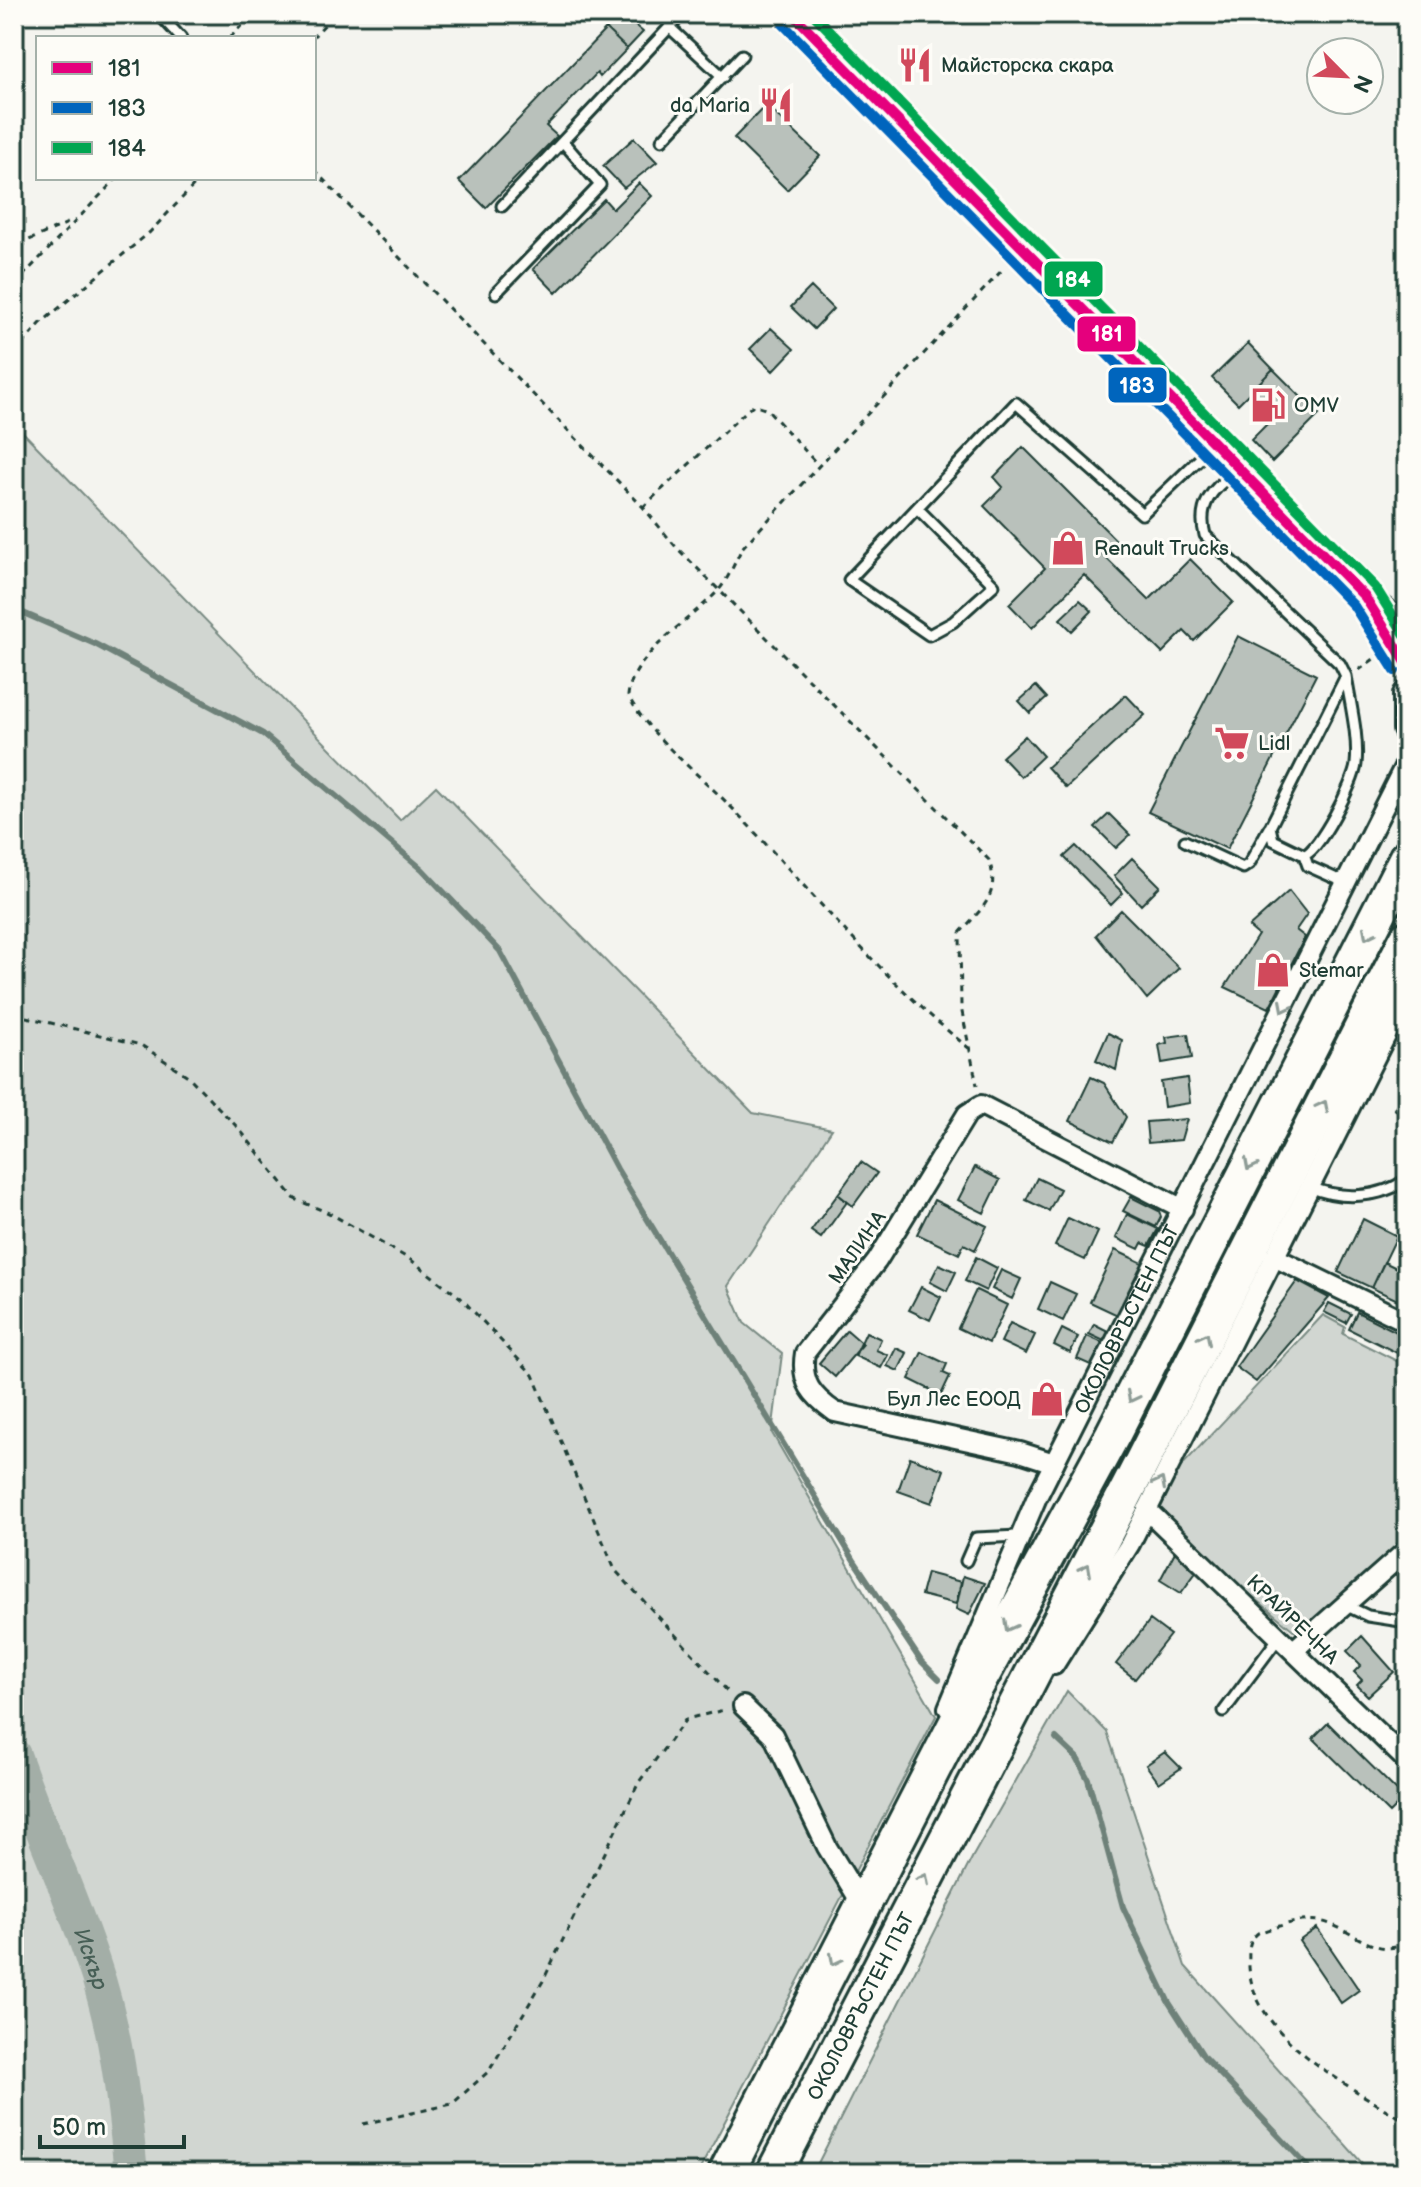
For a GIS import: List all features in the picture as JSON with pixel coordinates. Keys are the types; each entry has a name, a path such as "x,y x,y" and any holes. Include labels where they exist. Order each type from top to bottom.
{"highway":[{"name":"ОКОЛОВРЪСТЕН ПЪТ","path":"726,2173 959,1718 1113,1434 1405,861"},
{"name":"ОКОЛОВРЪСТЕН ПЪТ","path":"774,2173 1142,1462 1407,939"}],"main road":[{"path":"793,14 1400,634 1407,664"},
{"path":"1407,695 1407,729"}],"street":[{"name":"ОКОЛОВРЪСТЕН ПЪТ","path":"867,1898 1021,1533 1054,1463 1352,876 1407,761"},
{"name":"ОКОЛОВРЪСТЕН ПЪТ","path":"946,1836 1130,1544 1407,994"},
{"path":"981,1105 1183,1209"},
{"name":"МАЛИНА","path":"981,1105 967,1114 877,1261 805,1353 802,1369 815,1398 835,1412 1020,1452 1054,1463"},
{"path":"1274,1257 1407,1322"},
{"name":"КРАЙРЕЧНА","path":"1147,1510 1407,1761"},
{"path":"1294,1650 1407,1550"},
{"path":"743,1706 773,1735 827,1847 867,1898"}],"lane":[{"path":"159,14 179,36"},
{"path":"502,206 682,14"},
{"path":"669,27 723,77"},
{"path":"662,140 742,55"},
{"path":"496,293 600,185 564,143"},
{"path":"917,508 994,585 953,622 929,635 849,580 1016,403 1142,514 1213,446"},
{"path":"1238,470 1206,499 1202,513 1205,535 1340,664 1346,676 1356,754 1354,774 1316,848 1304,855"},
{"path":"1185,841 1243,868 1270,827 1346,676"},
{"path":"1270,827 1273,840 1304,855 1308,866 1337,879 1352,876"},
{"path":"1310,1187 1325,1195 1388,1193 1407,1179"},
{"path":"966,1561 976,1538 1017,1537 1021,1533"},
{"path":"1345,1605 1368,1616 1407,1622"},
{"path":"1224,1711 1280,1636"}],"path":[{"path":"232,36 252,14"},
{"path":"314,36 335,14"},
{"path":"316,172 643,507 676,547 989,860 996,880 991,896 960,933 961,1007 981,1105"},
{"path":"14,285 115,180"},
{"path":"14,353 104,267 150,232 199,180"},
{"path":"14,258 27,241 74,220"},
{"path":"970,1049 884,969 712,787 666,744 645,722 628,696 635,673 676,627 719,590 742,548 1021,249"},
{"path":"643,507 753,405 768,410 819,466"},
{"path":"1346,676 1369,666 1400,634"},
{"path":"14,1014 141,1045 188,1076 240,1130 295,1199 331,1214 411,1260 461,1298 533,1375 615,1570 705,1670 743,1706"},
{"path":"363,2124 452,2104 489,2071 543,1981 639,1782 686,1719 743,1706"},
{"path":"1407,1943 1395,1949 1382,1947 1328,1923 1307,1921 1258,1933 1251,1938 1249,1954 1253,1988 1291,2045 1407,2123"}],"shaded area":[{"path":"14,423 400,820 436,786 753,1113 832,1129 728,1286 744,1323 782,1354 772,1433 936,1716 698,2173 14,2173"},
{"path":"1323,1315 1345,1327 1343,1334 1403,1364 1399,1384 1407,1392 1407,1540 1306,1632 1298,1634 1157,1517 1176,1472"},
{"path":"1067,1691 1107,1732 1185,1966 1371,2173 813,2173 973,1856"}],"building":[{"path":"621,14 643,32 627,49 606,29"},
{"path":"606,29 627,49 600,77 597,73 546,126 557,136 486,208 459,181"},
{"path":"766,105 820,156 787,190 734,138"},
{"path":"634,138 657,162 624,188 603,166"},
{"path":"639,183 652,196 556,293 533,269 604,199 613,209"},
{"path":"811,287 833,309 814,329 791,307"},
{"path":"771,328 794,349 773,371 750,349"},
{"path":"1248,343 1273,369 1238,404 1212,378"},
{"path":"1273,369 1319,415 1272,462 1251,440 1274,417 1250,392"},
{"name":"Renault Trucks","path":"1023,447 1117,541 1103,555 1149,600 1190,559 1233,602 1194,641 1184,631 1162,653 1084,575 1032,628 1009,604 1045,568 984,506 1003,487 994,477"},
{"path":"1080,600 1092,611 1072,631 1060,619"},
{"name":"Lidl","path":"1238,636 1316,675 1227,849 1148,812"},
{"path":"1036,686 1047,698 1030,713 1019,701"},
{"path":"1126,695 1145,715 1066,788 1047,767"},
{"path":"1025,736 1043,756 1021,777 1002,757"},
{"path":"1109,814 1130,835 1116,848 1095,827"},
{"path":"1076,846 1123,893 1111,905 1064,857"},
{"path":"1132,858 1160,886 1141,905 1114,876"},
{"path":"1289,891 1307,914 1296,930 1305,937 1269,1008 1225,987 1258,935 1249,927"},
{"path":"1121,910 1179,968 1147,999 1096,935"},
{"path":"1108,1033 1122,1040 1116,1070 1096,1060"},
{"path":"1188,1034 1192,1058 1162,1063 1159,1045 1167,1043 1166,1037"},
{"path":"1091,1077 1104,1083 1126,1117 1113,1142 1070,1121"},
{"path":"1187,1078 1190,1103 1164,1107 1161,1082"},
{"path":"1407,1087 1407,1117 1394,1109"},
{"path":"1187,1119 1181,1140 1148,1143 1146,1122"},
{"path":"861,1162 877,1173 853,1206 838,1194"},
{"path":"975,1167 1000,1180 984,1213 958,1200"},
{"path":"1037,1178 1060,1189 1049,1211 1026,1200"},
{"path":"838,1194 847,1202 821,1238 811,1231"},
{"path":"1131,1197 1159,1211 1161,1217 1156,1227 1123,1211"},
{"path":"934,1200 987,1226 975,1250 964,1244 959,1254 917,1234"},
{"path":"1127,1214 1158,1229 1149,1246 1142,1243 1139,1249 1116,1238"},
{"path":"1068,1218 1098,1232 1085,1260 1055,1246"},
{"path":"1363,1219 1397,1236 1372,1288 1338,1272"},
{"path":"1115,1250 1151,1267 1126,1319 1090,1302"},
{"path":"976,1257 997,1268 986,1291 965,1281"},
{"path":"1384,1262 1407,1273 1407,1299 1404,1303 1372,1288"},
{"path":"939,1264 956,1272 947,1291 930,1282"},
{"path":"1001,1270 1021,1279 1012,1299 992,1289"},
{"path":"1297,1281 1329,1298 1256,1382 1236,1367"},
{"path":"1050,1282 1076,1294 1063,1321 1038,1309"},
{"path":"921,1287 941,1297 930,1320 909,1310"},
{"path":"976,1290 1007,1305 989,1343 958,1328"},
{"path":"1329,1303 1351,1314 1346,1323 1324,1312"},
{"path":"1357,1312 1407,1337 1407,1358 1349,1329"},
{"path":"1010,1323 1035,1335 1026,1354 1001,1342"},
{"path":"1094,1324 1110,1332 1106,1342 1089,1334"},
{"path":"1062,1329 1078,1337 1070,1353 1054,1345"},
{"path":"847,1330 863,1344 835,1377 819,1363"},
{"path":"866,1332 881,1339 876,1350 888,1355 881,1368 855,1356"},
{"path":"1087,1336 1105,1344 1095,1367 1077,1359"},
{"path":"896,1348 907,1353 898,1371 887,1366"},
{"path":"922,1352 947,1364 943,1373 950,1376 941,1395 909,1379"},
{"path":"910,1457 944,1470 932,1503 898,1491"},
{"path":"1177,1548 1197,1571 1181,1593 1160,1580"},
{"path":"927,1573 961,1582 956,1604 921,1595"},
{"path":"963,1576 985,1583 969,1615 956,1609"},
{"path":"1150,1620 1170,1635 1135,1679 1116,1664"},
{"path":"1362,1636 1394,1672 1368,1696 1357,1685 1362,1680 1354,1672 1361,1665 1347,1651"},
{"path":"1328,1723 1404,1798 1389,1813 1313,1738"},
{"path":"1165,1752 1181,1768 1159,1783 1146,1765"},
{"path":"1317,1928 1359,1990 1341,2003 1299,1941"}],"waterway":[{"path":"14,609 95,644 263,734 422,869 500,951 617,1169 855,1562 921,1661 939,1679"},
{"path":"1056,1738 1077,1758 1088,1779 1123,1907 1168,2001 1204,2057 1314,2173"},
{"name":"Искър","path":"14,1755 101,1988 118,2066 131,2173"}],"transit line":[{"name":"181","path":"793,14 1365,597 1407,664"},
{"name":"184","path":"813,14 1375,587 1407,638"},
{"name":"183","path":"783,24 1354,606 1395,671"}],"place":[{"name":"Майсторска скара","path":"915,65"},
{"name":"da Maria","path":"776,105"},
{"name":"OMV","path":"1268,405"},
{"name":"Renault Trucks","path":"1068,548"},
{"name":"Lidl","path":"1232,743"},
{"name":"Stemar","path":"1273,970"},
{"name":"Бул Лес ЕООД","path":"1047,1399"}]}
